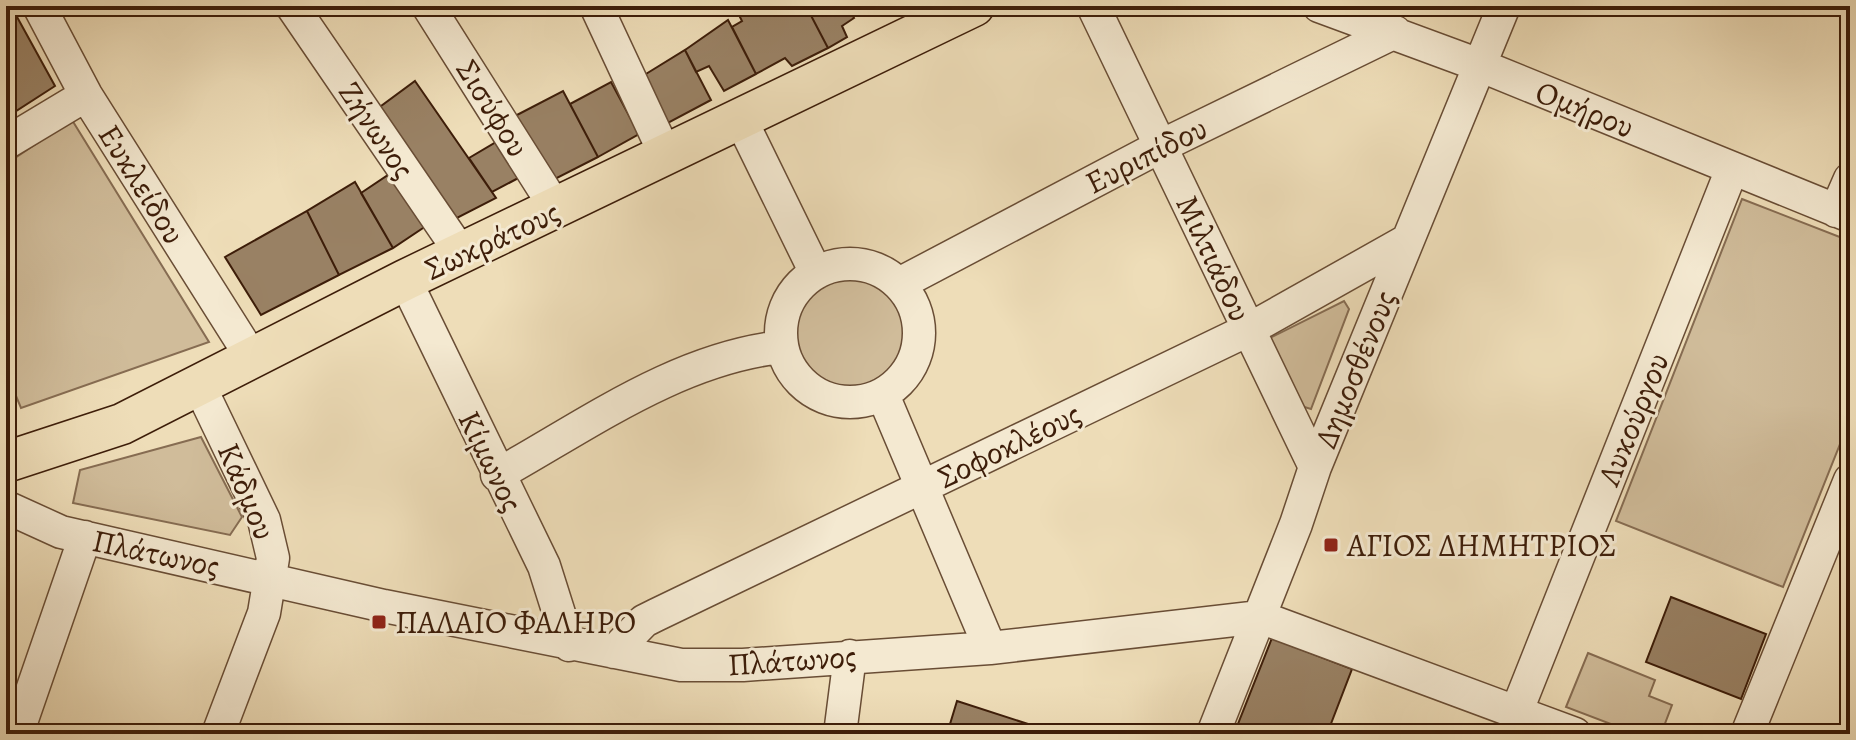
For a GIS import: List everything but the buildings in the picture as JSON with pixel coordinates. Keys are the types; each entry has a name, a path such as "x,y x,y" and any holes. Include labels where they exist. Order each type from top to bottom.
{"main road":[{"name":"Σωκράτους","path":"6,462 92,436 200,387 405,280 557,210 974,6"}],"street":[{"name":"Ευκλείδου","path":"39,6 86,95 252,358"},
{"name":"Ζήνωνος","path":"292,6 461,253"},
{"name":"Σισύφου","path":"428,6 557,210"},
{"name":"Μιλτιάδου","path":"1093,6 1315,467"},
{"name":"Ομήρου","path":"1319,6 1479,65 1843,214"},
{"name":"Δημοσθένους","path":"1213,734 1315,467 1504,6"},
{"path":"603,9 666,156"},
{"name":"Ευριπίδου","path":"899,284 1161,146 1395,32"},
{"path":"6,143 86,95"},
{"path":"741,120 816,273"},
{"name":"Λυκούργου","path":"1516,713 1732,169"},
{"path":"1843,214 1850,179"},
{"name":"Σοφοκλέους","path":"614,652 644,621 1248,330 1408,240"},
{"path":"853,264 873,267 899,284 916,311 919,335 915,359 902,379 883,395 866,401 828,400 797,378 782,347 781,322 787,302 799,285 834,265 853,264"},
{"name":"Κίμωνος","path":"405,280 497,475 544,566 569,645"},
{"path":"497,475 686,371 732,353 782,347"},
{"name":"Κάδμου","path":"200,387 271,540 272,578 264,613 218,734"},
{"path":"883,395 990,648"},
{"path":"1747,734 1850,480"},
{"name":"Πλάτωνος","path":"6,507 35,522 85,537 384,606 681,665 990,648 1260,617 1575,734"},
{"path":"17,734 85,537"},
{"path":"840,734 850,656"}],"shaded area":[{"path":"72,120 209,342 21,408 6,372 6,164"},
{"path":"1742,199 1850,241 1850,419 1783,587 1616,521"},
{"path":"850,275 883,285 899,301 909,334 899,367 883,383 850,393 817,383 801,367 791,334 801,301 817,285"},
{"path":"1344,301 1349,309 1311,409 1301,406 1268,339"},
{"path":"201,437 242,517 230,535 73,503 80,470"},
{"path":"1588,653 1655,680 1649,696 1672,705 1661,734 1637,734 1566,707"}],"place":[{"name":"ΑΓΙΟΣ ΔΗΜΗΤΡΙΟΣ","path":"1331,545"},
{"name":"ΠΑΛΑΙΟ ΦΑΛΗΡΟ","path":"379,622"}]}
